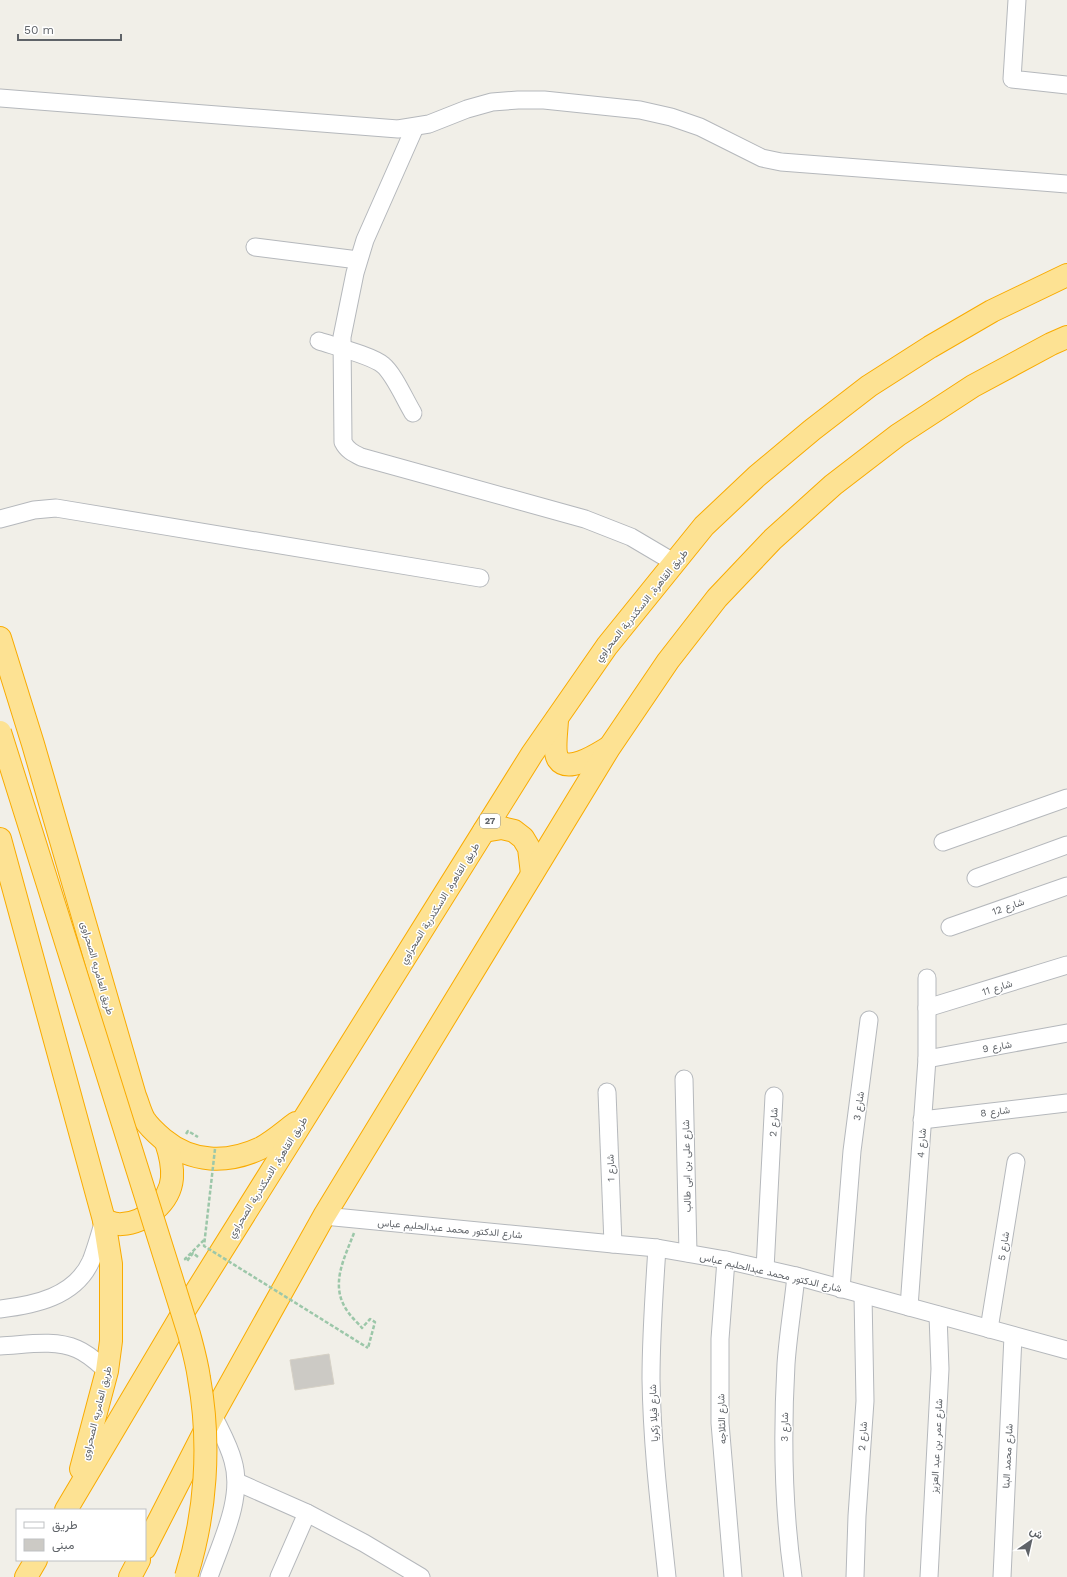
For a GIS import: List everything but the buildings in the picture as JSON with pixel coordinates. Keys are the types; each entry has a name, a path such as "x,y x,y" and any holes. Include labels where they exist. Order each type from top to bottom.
{"highway":[{"name":"طريق القاهرة, الاسكندرية الصحراوي","path":"70,1503 184,1311 532,754 607,646 704,526 757,476 812,430 869,386 930,347 992,311 1067,275"},
{"path":"146,1546 213,1415 324,1216 608,748 668,661 717,598 773,539 834,485 898,435 972,386 1067,337"},
{"name":"طريق العامريه الصحراوى","path":"0,638 35,752 135,1096 144,1119 152,1130 166,1142 179,1150 195,1157 211,1159 250,1153 263,1147 305,1116"},
{"path":"557,719 555,747 557,758 562,763 571,764 584,762 608,748"},
{"path":"0,732 189,1334 199,1379 205,1424 205,1470 201,1516 186,1577"},
{"name":"27","path":"484,831 502,828 514,831 523,838 529,848 532,874"},
{"name":"طريق العامريه الصحراوى","path":"0,839 104,1220 111,1264 112,1324 107,1371 70,1503"},
{"path":"104,1220 115,1224 137,1221 146,1217 159,1205 167,1194 172,1180 172,1165 166,1142"},
{"path":"26,1577 35,1561"},
{"path":"130,1577 138,1561"}],"street":[{"path":"1017,0 1012,79 1067,85"},
{"path":"0,98 381,129 415,127 429,124 467,109 492,102 544,100 640,110 671,117 700,127 762,158 781,162 1067,184"},
{"path":"415,127 358,260 343,326 341,349 343,442 345,447 350,452 361,457 585,519 632,537 675,563"},
{"path":"255,247 358,260"},
{"path":"319,341 373,359 383,365 413,413"},
{"path":"0,519 34,510 56,508 480,578"},
{"path":"943,842 1067,798"},
{"path":"976,878 1067,845"},
{"name":"شارع 12","path":"950,927 1067,886"},
{"name":"شارع 11","path":"927,1008 1067,965"},
{"name":"شارع 4","path":"909,1307 927,1059 927,978"},
{"name":"شارع 3","path":"841,1289 852,1151 869,1020"},
{"name":"شارع 9","path":"927,1059 1067,1033"},
{"name":"شارع على بن ابى طالب","path":"684,1079 688,1254"},
{"name":"شارع 1","path":"607,1092 613,1244"},
{"name":"شارع 2","path":"765,1269 774,1096"},
{"name":"شارع 8","path":"922,1120 1067,1103"},
{"name":"شارع 5","path":"990,1329 1016,1162"},
{"name":"شارع الدكتور محمد عبدالحليم عباس","path":"324,1216 657,1248 726,1260 796,1276 1067,1350"},
{"path":"0,1309 24,1306 65,1291 79,1279 90,1262 104,1220"},
{"name":"شارع فيلا زكريا","path":"657,1248 653,1312 652,1380 654,1447 667,1577"},
{"name":"شارع الثلاجه","path":"726,1260 720,1339 720,1423 733,1577"},
{"name":"شارع 3","path":"793,1577 785,1495 784,1429 786,1363 796,1276"},
{"name":"شارع 2","path":"855,1577 857,1516 865,1401 863,1295"},
{"name":"شارع عمر بن عبد العزيز","path":"929,1577 940,1369 938,1315"},
{"name":"شارع محمد البنا","path":"1002,1577 1013,1336"},
{"path":"0,1346 61,1344 78,1349 90,1356 107,1371"},
{"path":"209,1577 234,1504 237,1482 233,1460 213,1415"},
{"path":"237,1482 307,1513 364,1543 421,1577"},
{"path":"279,1577 307,1513"}],"path":[{"path":"215,1148 204,1246 368,1348 375,1322 370,1319 362,1328 348,1312 340,1298 338,1282 341,1266 359,1220"},
{"path":"193,1253 187,1260 185,1259 205,1239"}]}
